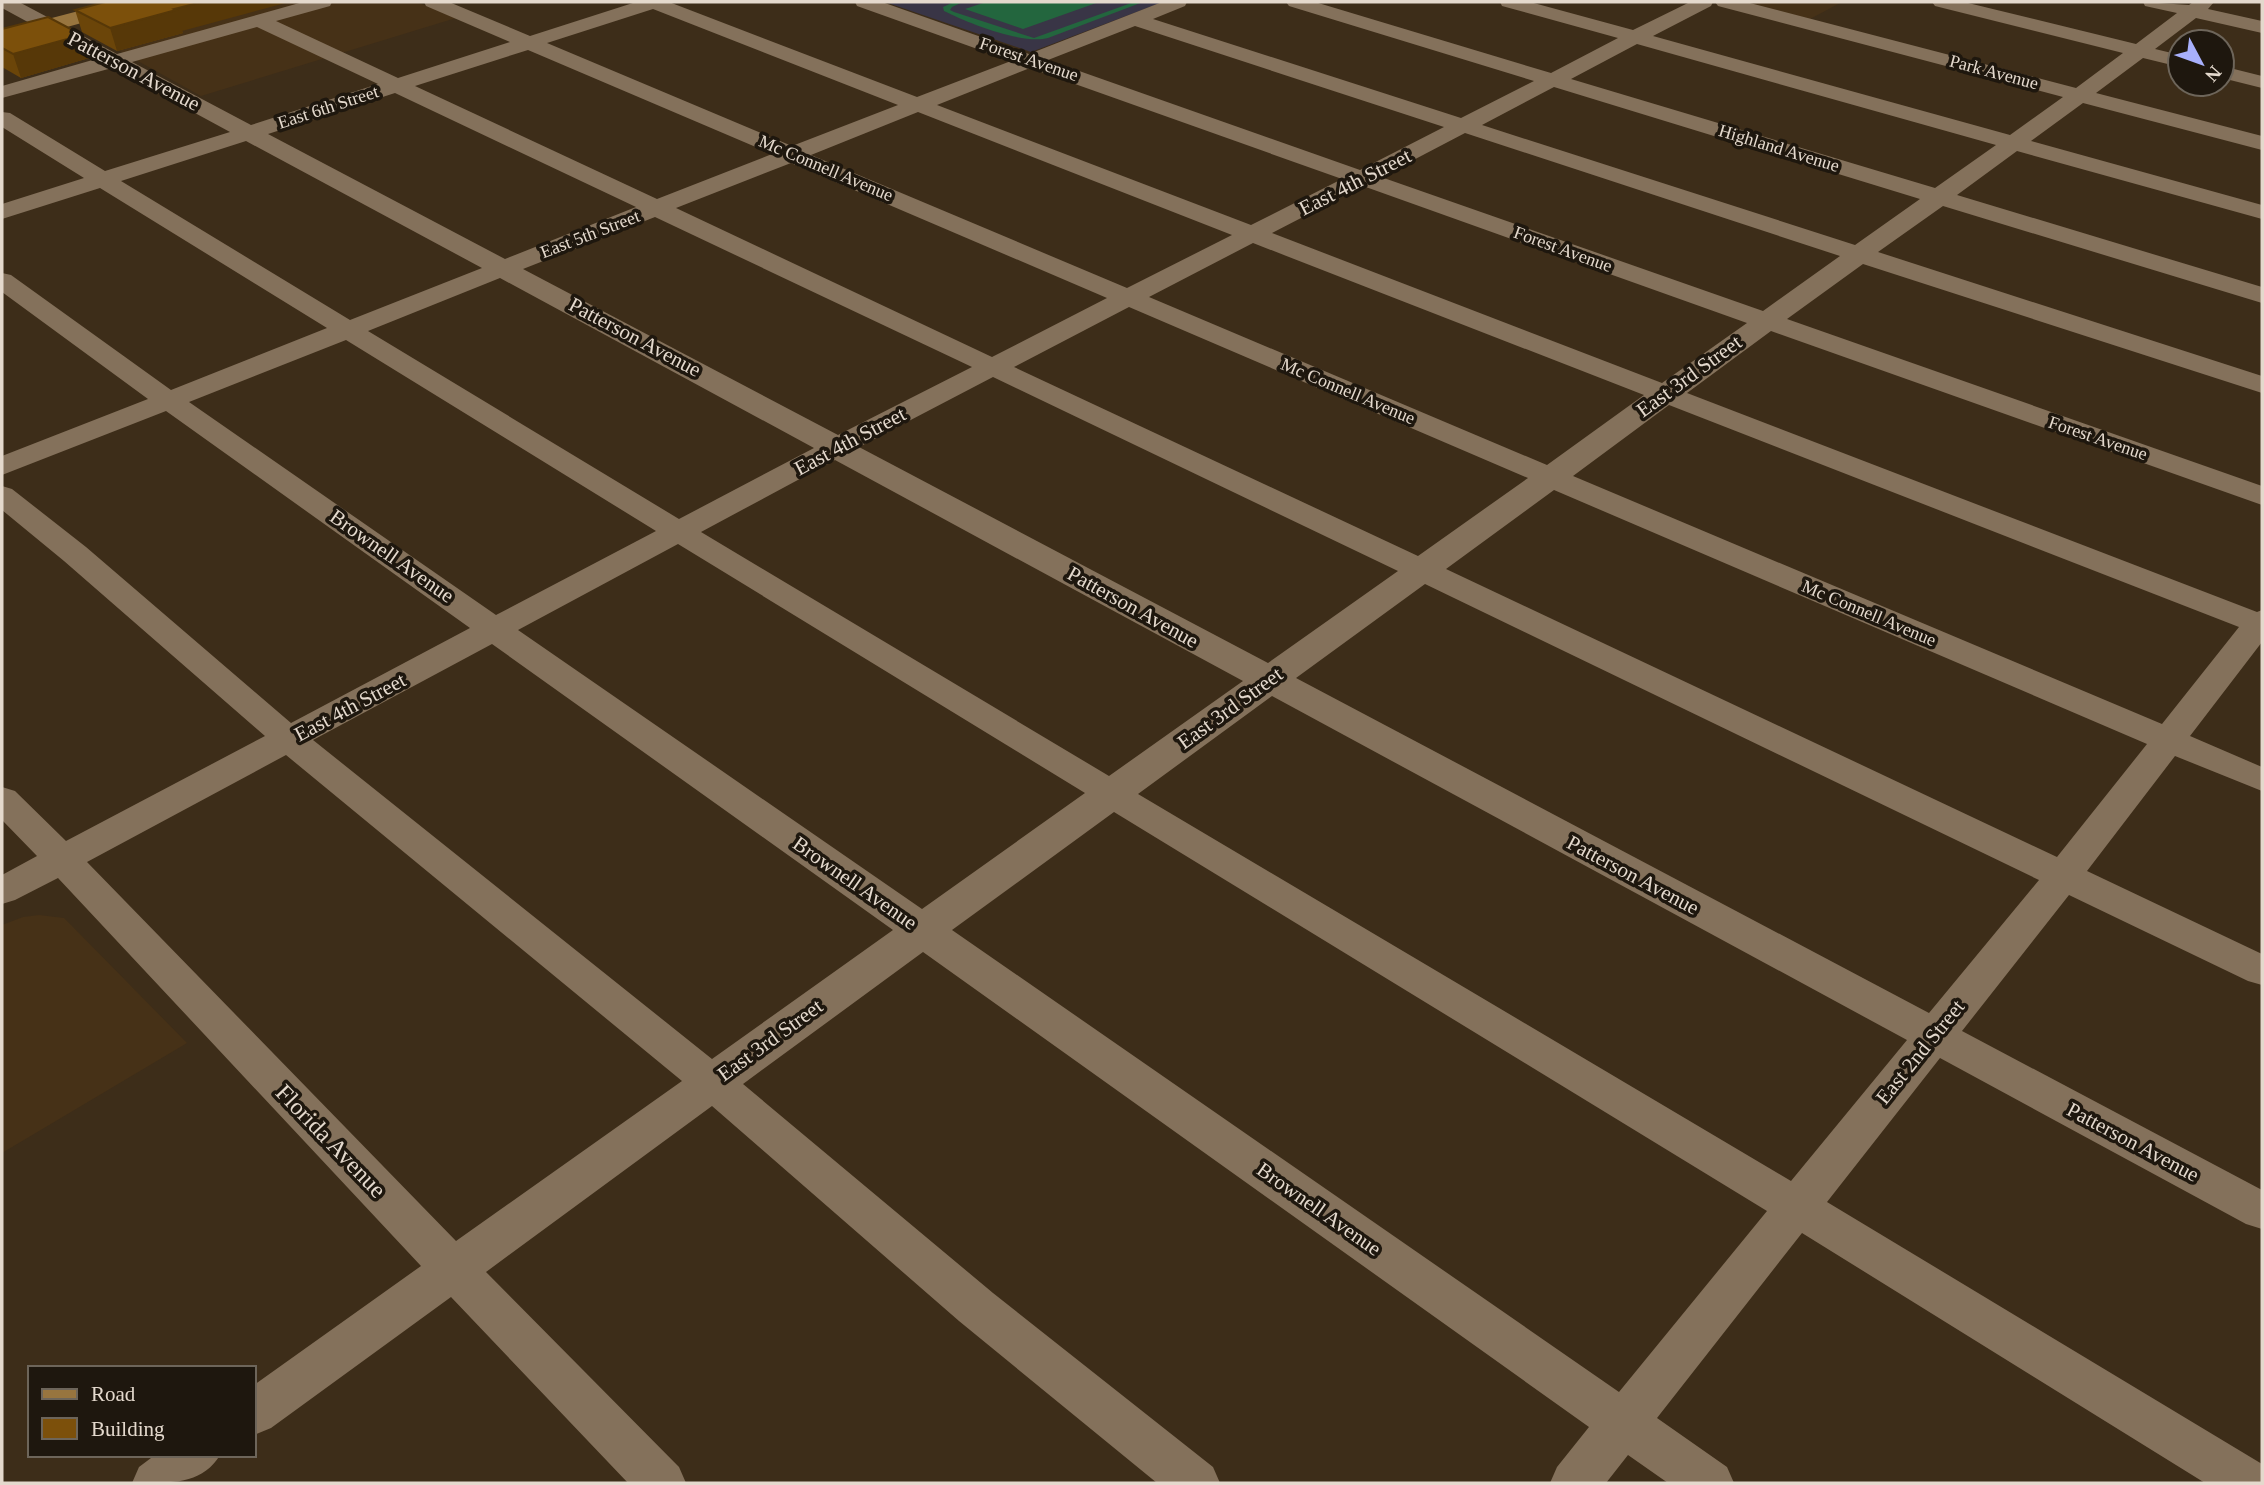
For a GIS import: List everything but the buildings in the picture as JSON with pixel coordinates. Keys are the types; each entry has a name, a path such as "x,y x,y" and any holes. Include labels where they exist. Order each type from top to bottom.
{"main road":[{"path":"2,38 136,2"}],"street":[{"name":"Patterson Avenue","path":"5,2 839,446 1268,681 2262,1211"},
{"path":"2,92 323,2"},
{"name":"Mc Connell Avenue","path":"433,2 2262,780"},
{"path":"653,2 2261,623"},
{"name":"East 6th Street","path":"2,212 653,2"},
{"name":"Forest Avenue","path":"864,2 2262,496"},
{"name":"East 5th Street","path":"2,466 1178,2"},
{"name":"Highland Avenue","path":"1296,2 2262,295"},
{"path":"1508,2 2262,212"},
{"name":"East 4th Street","path":"2,891 839,446 1704,2"},
{"name":"Park Avenue","path":"1725,2 2262,143"},
{"path":"1942,2 2166,58"},
{"path":"2152,2 2198,6 2262,27"},
{"name":"East 3rd Street","path":"256,1412 2080,95 2198,6"},
{"path":"1134,19 2262,386"},
{"path":"258,20 2262,971"},
{"path":"2236,76 2262,82"},
{"path":"2,118 100,180 246,266 345,330 2249,1483"},
{"name":"Brownell Avenue","path":"2,279 168,400 1710,1483"},
{"path":"2,495 75,554 289,739 712,1082 976,1307 1195,1483"},
{"name":"East 2nd Street","path":"1575,1483 1933,1034 2062,877 2261,623"},
{"name":"Florida Avenue","path":"2,799 661,1483"},
{"path":"157,1483 192,1457"}],"shaded area":[{"path":"170,2 417,2 456,18 201,96 80,29"},
{"path":"885,2 1163,2 1031,52"},
{"path":"1746,2 1842,2 1810,19"},
{"path":"39,915 64,918 187,1043 2,1153 2,925 23,917"}],"green space":[{"path":"954,2 963,2 952,7 950,10 954,12 1034,38 1134,2 1143,2 1048,38 1037,39 996,32 944,11 943,7"},
{"path":"986,2 1099,2 1023,29 965,9"}]}
